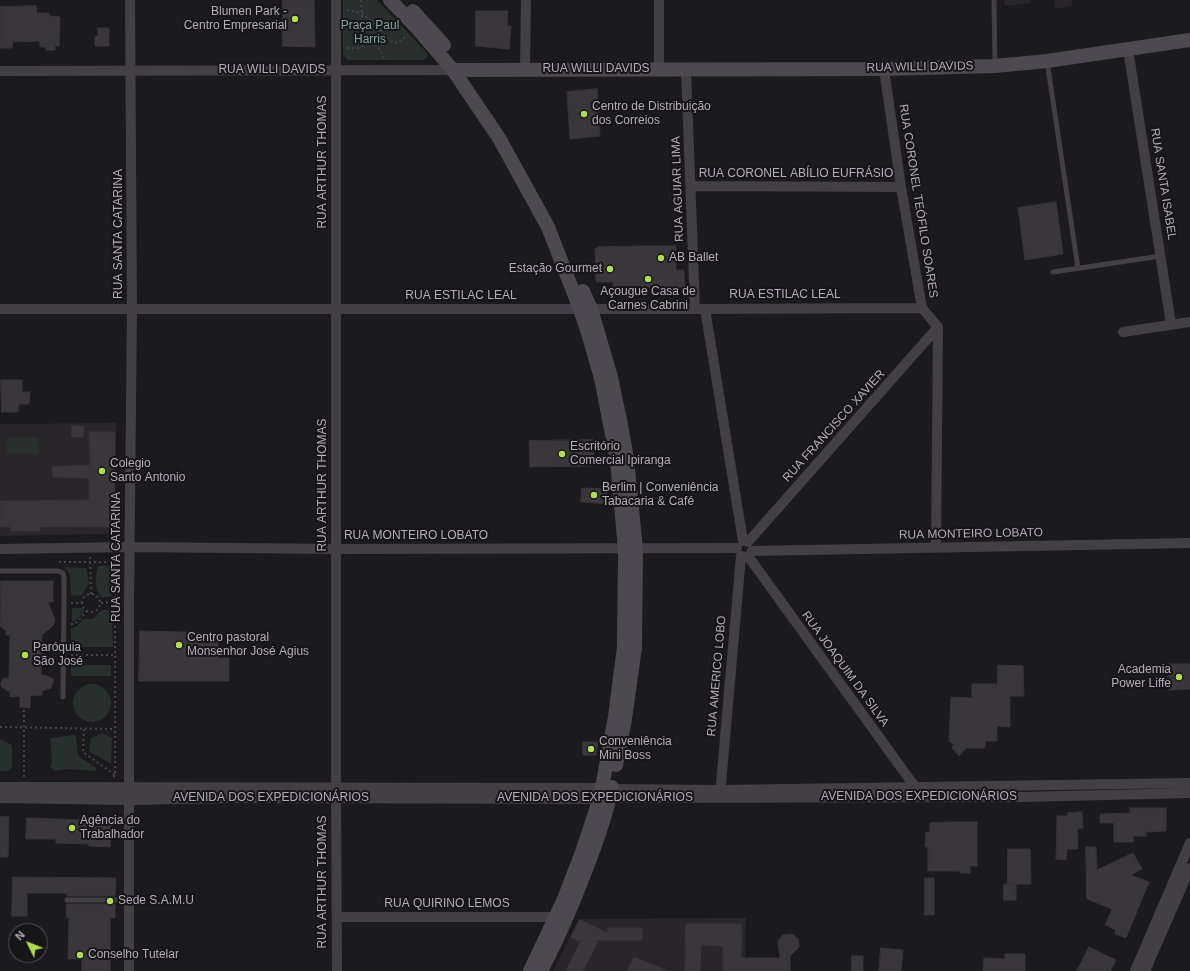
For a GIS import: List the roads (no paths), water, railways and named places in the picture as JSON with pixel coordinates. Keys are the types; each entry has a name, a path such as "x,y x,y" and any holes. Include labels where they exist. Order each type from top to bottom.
{"main road":[{"path":"396,1 410,33 459,70"},
{"path":"396,1 428,26 459,70 552,225 586,309 601,378 622,459 630,549 629,647 615,717 605,794 582,852 562,917 541,971"},
{"name":"RUA WILLI DAVIDS","path":"459,70 995,66 1047,61 1190,40"},
{"path":"530,971 562,917"}],"street":[{"name":"RUA SANTA CATARINA","path":"129,971 129,602 132,309 130,0"},
{"path":"524,69 526,0"},
{"path":"659,0 659,69"},
{"name":"RUA ARTHUR THOMAS","path":"336,4 337,971"},
{"name":"RUA SANTA ISABEL","path":"1128,49 1171,324"},
{"name":"RUA WILLI DAVIDS","path":"0,71 336,70 384,64 459,70"},
{"name":"RUA CORONEL TEÓFILO SOARES","path":"884,68 901,187 922,308 938,327"},
{"name":"RUA AGUIAR LIMA","path":"686,69 691,186 700,309 745,549"},
{"name":"RUA CORONEL ABÍLIO EUFRÁSIO","path":"691,186 901,187"},
{"name":"RUA ESTILAC LEAL","path":"0,309 922,308"},
{"path":"1123,332 1190,322"},
{"path":"936,547 938,327"},
{"name":"RUA FRANCISCO XAVIER","path":"745,549 938,327"},
{"name":"RUA MONTEIRO LOBATO","path":"0,549 130,547 336,549 745,549 1190,543"},
{"name":"RUA JOAQUIM DA SILVA","path":"745,549 922,796"},
{"name":"RUA AMERICO LOBO","path":"720,794 745,549"},
{"name":"AVENIDA DOS EXPEDICIONÁRIOS","path":"720,794 915,787 1190,783"},
{"path":"1134,784 1134,795"},
{"path":"1022,786 1022,797"},
{"name":"AVENIDA DOS EXPEDICIONÁRIOS","path":"0,788 23,793"},
{"name":"AVENIDA DOS EXPEDICIONÁRIOS","path":"0,797 23,793 491,793 1022,797 1190,793"},
{"path":"1134,971 1190,843"},
{"path":"1145,971 1190,868"},
{"name":"RUA QUIRINO LEMOS","path":"337,917 562,917"}],"lane":[{"path":"994,0 995,66"},
{"path":"1047,61 1078,268"},
{"path":"1053,272 1161,256"},
{"path":"0,571 58,571 63,573 63,697"},
{"path":"67,900 129,900"}],"place":[{"name":"Blumen Park - Centro Empresarial","path":"295,19"},
{"name":"Centro de Distribuição dos Correios","path":"584,114"},
{"name":"AB Ballet","path":"661,258"},
{"name":"Estação Gourmet","path":"610,269"},
{"name":"Açougue Casa de Carnes Cabrini","path":"648,279"},
{"name":"Escritório Comercial Ipiranga","path":"562,454"},
{"name":"Colegio Santo Antonio","path":"102,471"},
{"name":"Berlim | Conveniência Tabacaria & Café","path":"594,495"},
{"name":"Centro pastoral Monsenhor José Agius","path":"179,645"},
{"name":"Paróquia São José","path":"25,655"},
{"name":"Academia Power Liffe","path":"1179,677"},
{"name":"Conveniência Mini Boss","path":"591,749"},
{"name":"Agência do Trabalhador","path":"72,828"},
{"name":"Sede S.A.M.U","path":"110,901"},
{"name":"Conselho Tutelar","path":"80,955"}],"park label":[{"name":"Praça Paul Harris","path":"370,33"}]}
